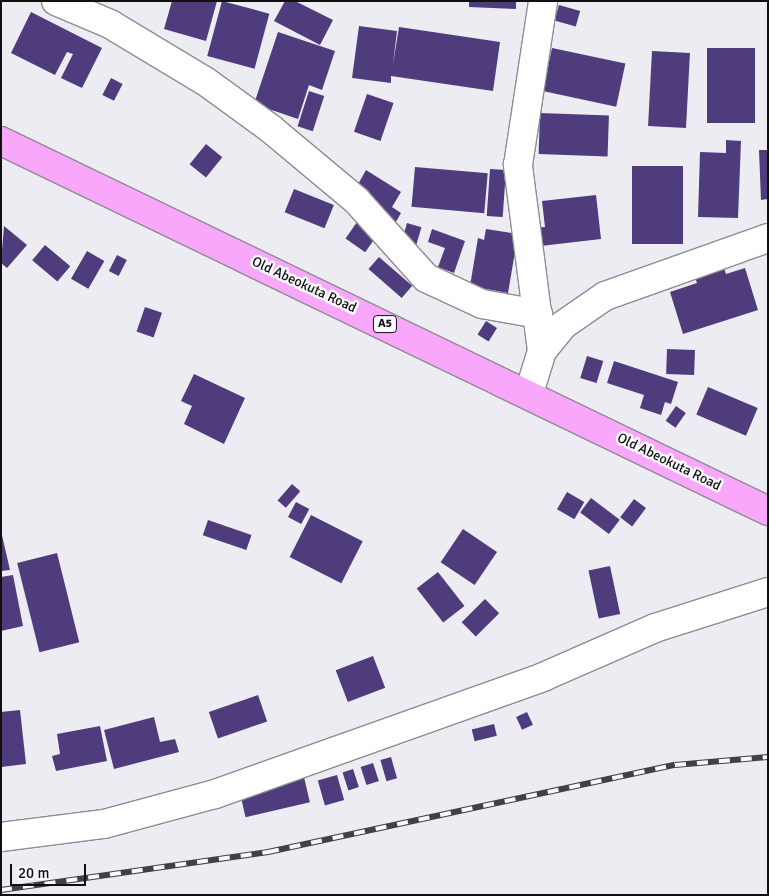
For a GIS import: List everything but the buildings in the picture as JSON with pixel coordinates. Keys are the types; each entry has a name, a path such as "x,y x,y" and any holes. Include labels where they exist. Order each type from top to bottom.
{"highway":[{"name":"Old Abeokuta Road","path":"1,141 529,393 768,511"}],"street":[{"path":"56,1 110,24 197,76 271,129 357,201 426,278 482,304 538,314"},
{"path":"542,351 518,165 543,1"},
{"path":"529,393 542,351 563,324 605,296 768,238"},
{"path":"1,838 104,824 215,794 534,680 655,628 768,592"}],"railway":[{"path":"1,890 268,852 675,765 768,757"}]}
